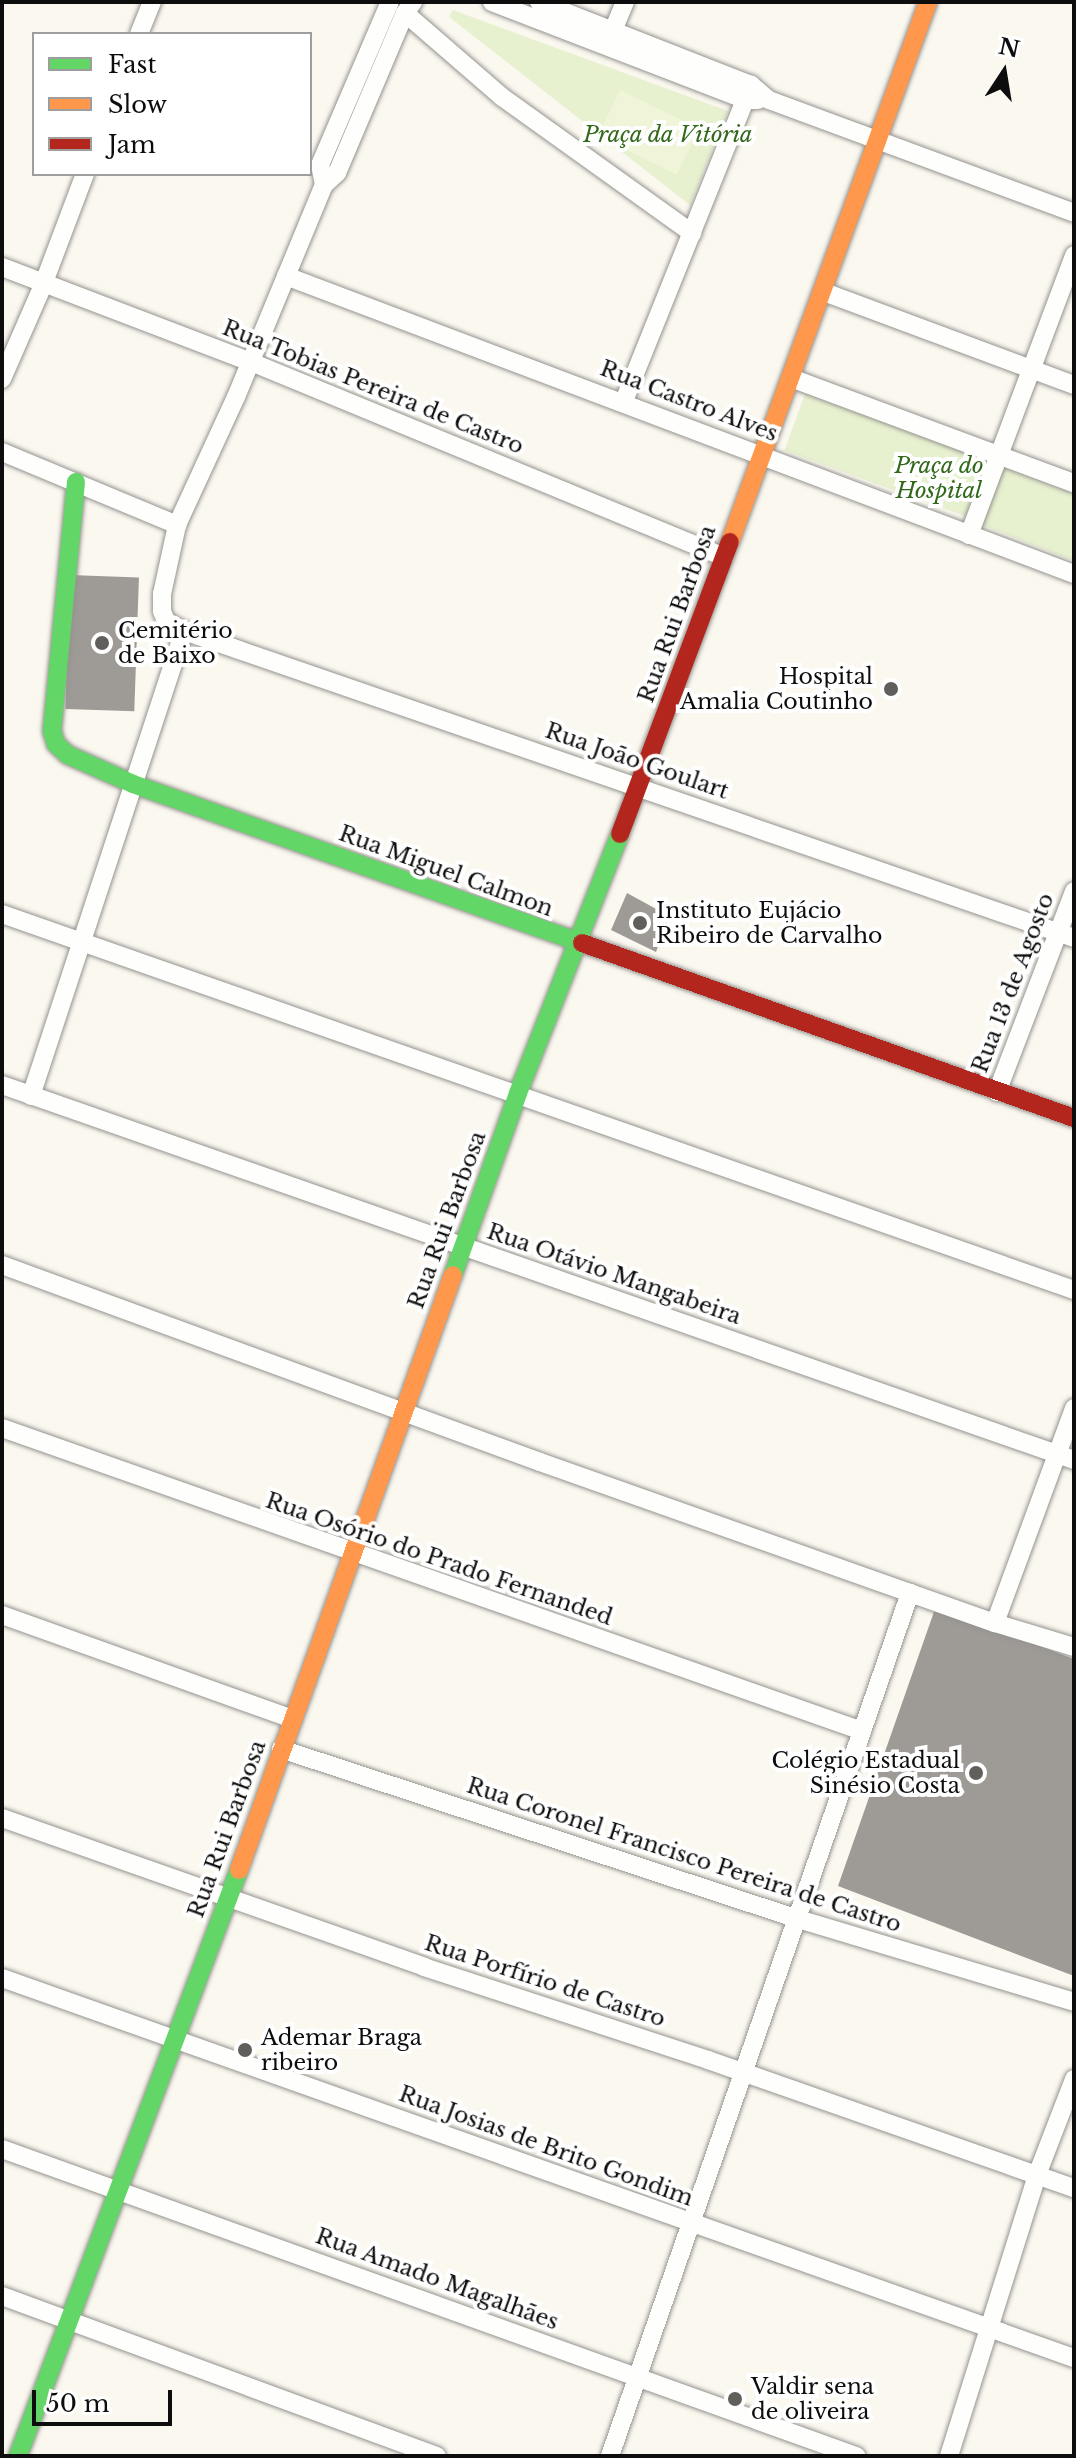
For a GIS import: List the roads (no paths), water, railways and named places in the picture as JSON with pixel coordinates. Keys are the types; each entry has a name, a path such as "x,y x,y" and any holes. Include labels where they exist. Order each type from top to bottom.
{"street":[{"path":"140,32 152,2"},
{"path":"492,2 610,38 1074,213"},
{"path":"539,2 610,38"},
{"path":"610,38 625,2"},
{"name":"Rua Rui Barbosa","path":"18,2456 229,1898 518,1093 579,944 824,292 928,2"},
{"path":"31,1096 184,631 166,621 162,611 164,577 177,525 251,362 286,276 323,171 403,6 502,97 692,233"},
{"path":"624,401 749,92"},
{"path":"2,379 43,285 84,176"},
{"path":"969,535 1074,255"},
{"name":"Rua Tobias Pereira de Castro","path":"2,267 251,362 724,557"},
{"name":"Rua Castro Alves","path":"286,276 762,453 1074,574"},
{"path":"824,292 1074,385"},
{"path":"791,378 1074,483"},
{"path":"2,452 177,525"},
{"name":"Rua Miguel Calmon","path":"76,482 52,731 56,744 68,755 133,784 1074,1118"},
{"name":"Rua João Goulart","path":"184,631 1066,935"},
{"name":"Rua 13 de Agosto","path":"997,1092 1066,935 1074,891"},
{"path":"2,914 1074,1290"},
{"name":"Rua Otávio Mangabeira","path":"2,1085 1065,1457"},
{"path":"2,1265 910,1593 1074,1647"},
{"path":"995,1623 1065,1457 1074,1408"},
{"name":"Rua Osório do Prado Fernanded","path":"2,1428 862,1731"},
{"path":"610,2456 910,1593"},
{"path":"2,1615 292,1719"},
{"name":"Rua Coronel Francisco Pereira de Castro","path":"281,1749 798,1919 1074,2002"},
{"name":"Rua Porfírio de Castro","path":"2,1818 1074,2188"},
{"name":"Rua Josias de Brito Gondim","path":"2,1978 1074,2358"},
{"path":"949,2456 1037,2175 1074,2079"},
{"name":"Rua Amado Magalhães","path":"2,2149 856,2456"},
{"path":"2,2296 436,2456"}],"place":[{"name":"Cemitério de Baixo","path":"102,643"},
{"name":"Hospital Amalia Coutinho","path":"891,689"},
{"name":"Instituto Eujácio Ribeiro de Carvalho","path":"640,923"},
{"name":"Colégio Estadual Sinésio Costa","path":"976,1773"},
{"name":"Ademar Braga ribeiro","path":"245,2050"},
{"name":"Valdir sena de oliveira","path":"735,2399"}],"park label":[{"name":"Praça da Vitória","path":"668,135"},
{"name":"Praça do Hospital","path":"939,478"}]}
